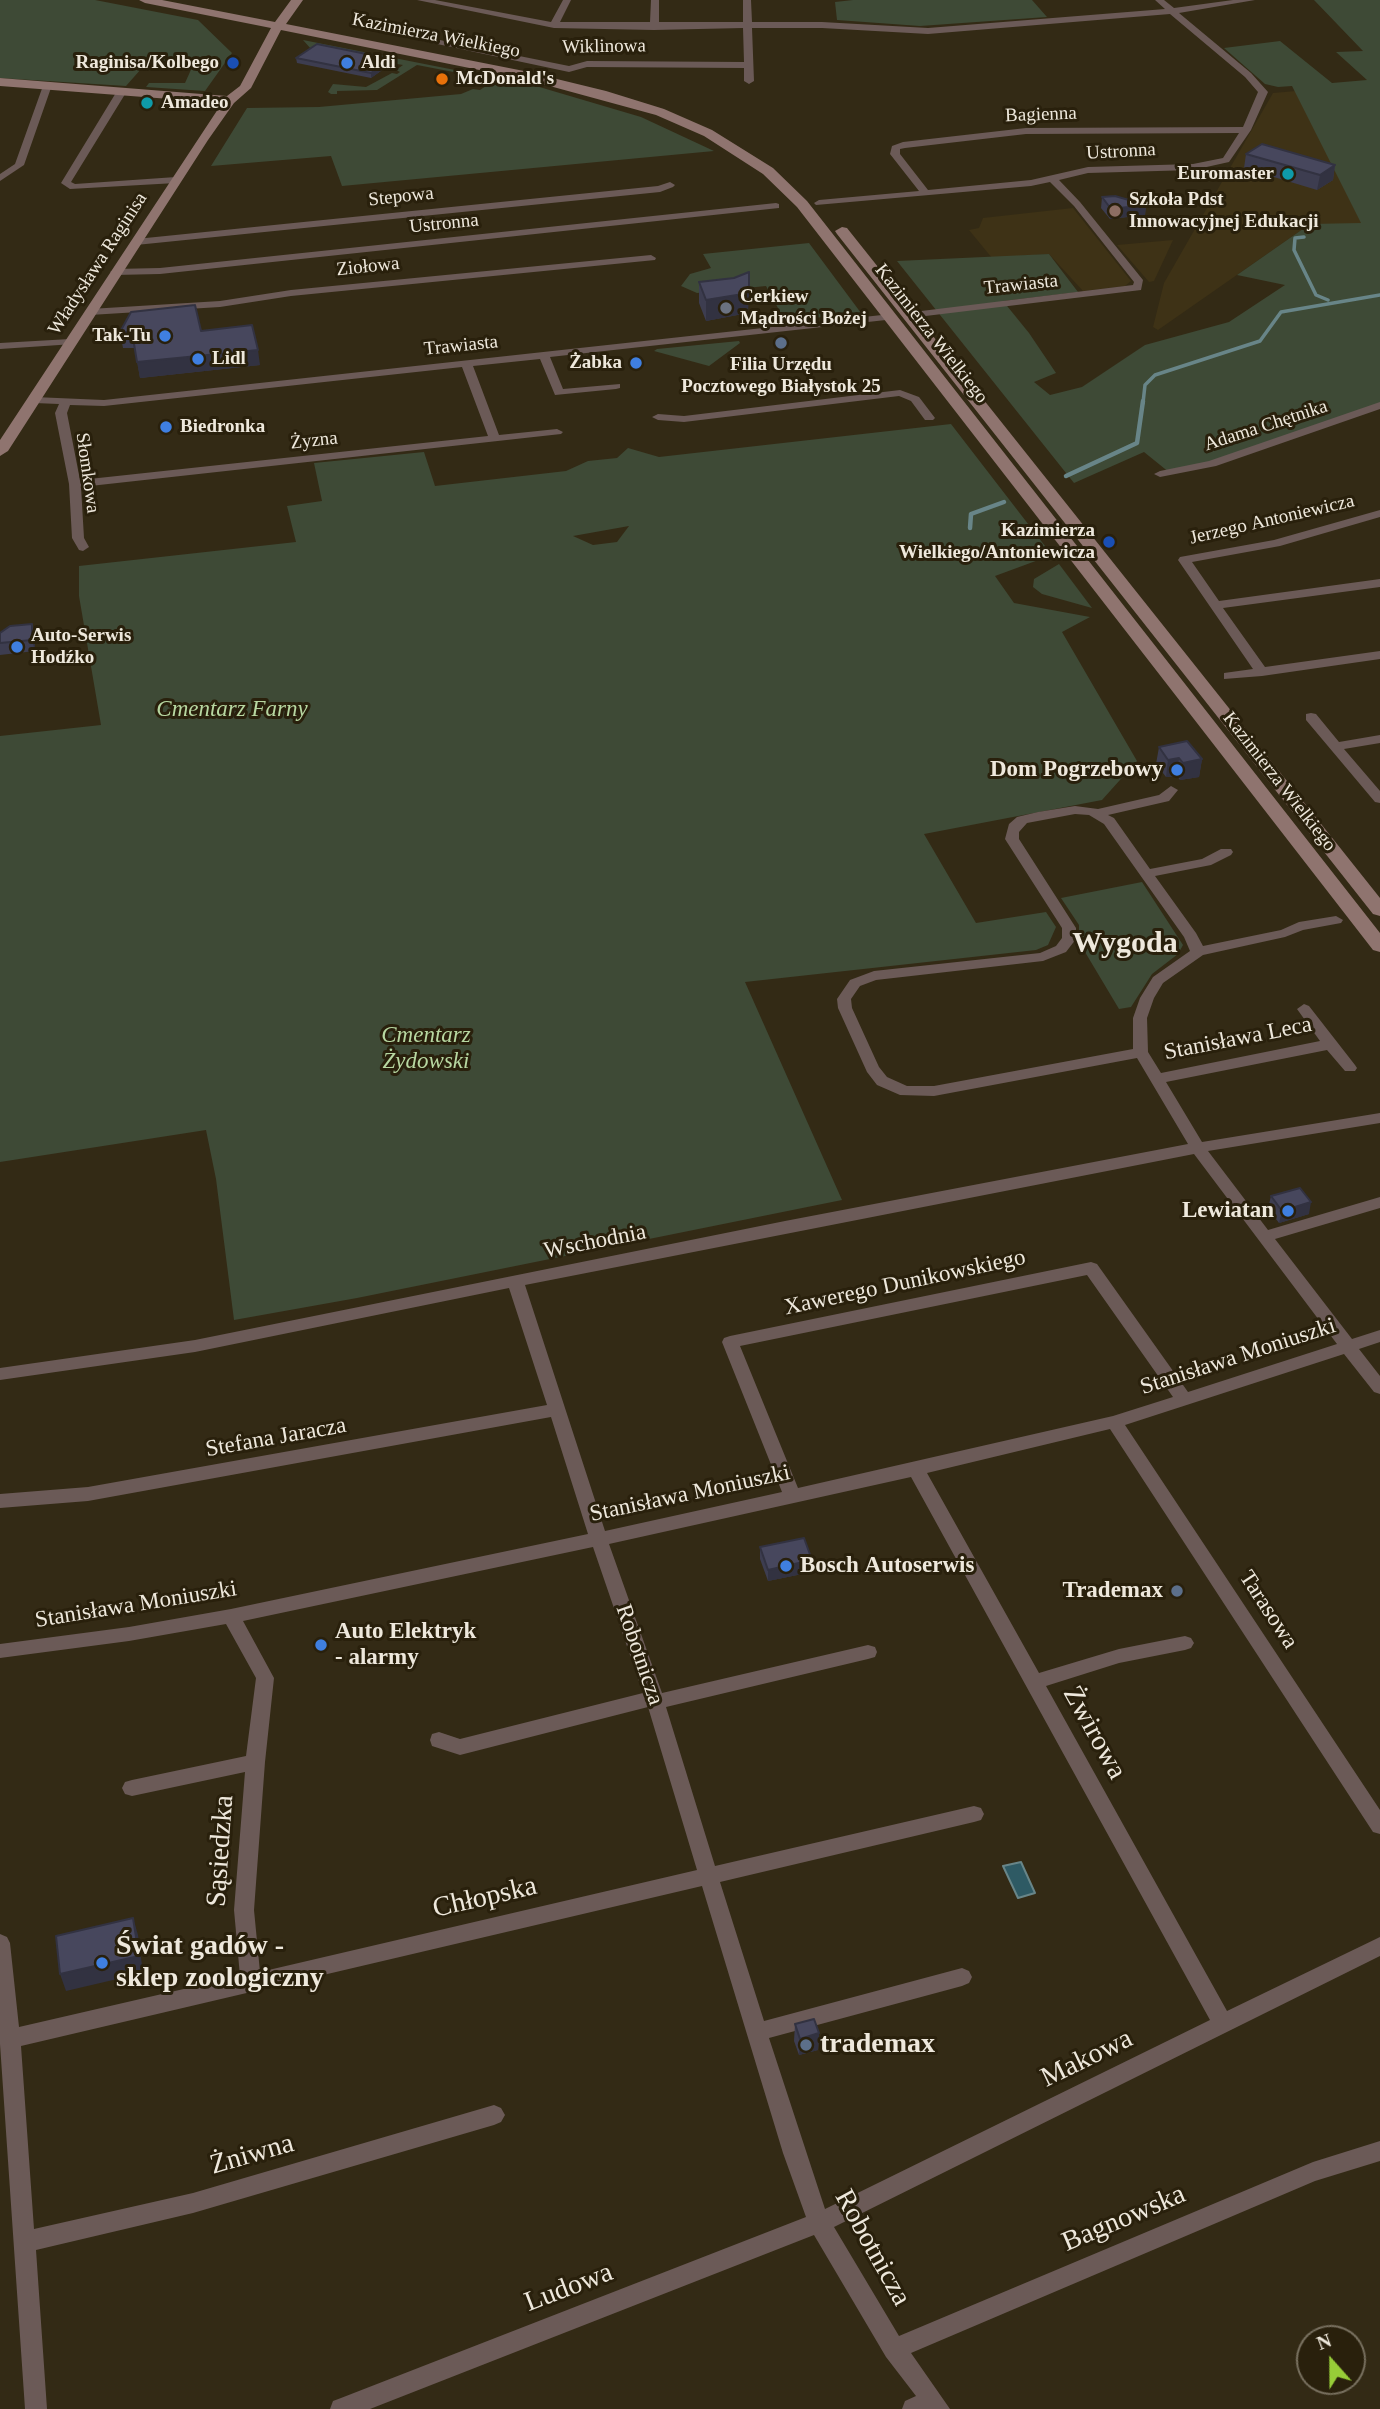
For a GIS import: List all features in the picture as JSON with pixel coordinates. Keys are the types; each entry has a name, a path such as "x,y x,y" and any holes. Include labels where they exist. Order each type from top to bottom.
{"main road":[{"path":"145,0 267,20"},
{"path":"184,0 267,20"},
{"name":"Władysława Raginisa","path":"0,451 230,100 267,20 282,0"},
{"name":"Władysława Raginisa","path":"230,100 245,88 280,23 298,0"},
{"name":"Kazimierza Wielkiego","path":"267,20 372,37 560,75 644,98 743,142 780,167 827,213 1380,910"},
{"name":"Kazimierza Wielkiego","path":"372,37 572,86 660,112 708,133 768,171 802,204 1380,946"},
{"path":"0,82 230,100"},
{"path":"941,381 952,383 959,378"},
{"path":"1079,558 1101,557"}],"street":[{"name":"Wiklinowa","path":"421,0 554,25 831,26 908,31 949,31 1173,11 1251,0"},
{"path":"554,25 567,0"},
{"path":"654,27 655,0"},
{"path":"747,0 749,81"},
{"path":"1159,0 1173,11"},
{"name":"Ustronna","path":"827,213 925,192 1053,179 1072,173 1110,168 1211,165 1230,156 1246,130 1263,92 1248,75 1173,11"},
{"name":"Wiklinowa","path":"372,37 569,69 587,64 748,65"},
{"path":"0,178 19,165 47,85"},
{"path":"122,91 66,183 73,187 176,180"},
{"name":"Bagienna","path":"925,192 895,154 895,148 1026,131 1246,130"},
{"name":"Trawiasta","path":"909,315 1138,288 1139,282 1077,204 1053,179"},
{"name":"Stepowa","path":"136,242 660,189 670,185"},
{"name":"Ustronna","path":"115,272 173,270 776,206"},
{"name":"Ziołowa","path":"90,312 220,304 291,293 651,258"},
{"name":"Trawiasta","path":"34,400 104,403 891,317"},
{"path":"0,346 70,342"},
{"path":"544,355 559,393 616,386"},
{"path":"466,363 495,439"},
{"path":"658,417 684,418 900,394 915,399 929,418"},
{"name":"Słomkowa","path":"65,403 61,413 75,484 78,538 83,547"},
{"name":"Adama Chętnika","path":"1160,474 1212,464 1379,408"},
{"name":"Żyzna","path":"75,484 557,432"},
{"name":"Jerzego Antoniewicza","path":"1262,672 1184,560 1276,543 1380,513"},
{"path":"1175,549 1184,560"},
{"path":"1216,605 1378,587"},
{"path":"1228,676 1380,656"},
{"path":"1311,717 1380,799"},
{"path":"1336,746 1380,739"},
{"path":"1140,1052 934,1091 905,1091 892,1087 876,1074 845,1008 847,990 863,979 1043,957 1061,949 1069,939 1069,928 1012,839 1014,827 1022,820 1038,816 1075,810 1099,813 1164,798 1171,790"},
{"path":"1099,813 1109,821 1191,936 1198,951"},
{"path":"1146,874 1206,862 1226,852"},
{"path":"1336,920 1299,926 1285,933 1198,951 1158,980 1147,998 1140,1018 1140,1052 1198,1148 1380,1388"},
{"name":"Stanisława Leca","path":"1304,1009 1350,1068"},
{"name":"Stanisława Leca","path":"1156,1079 1330,1044"},
{"name":"Wschodnia","path":"0,1374 195,1346 1198,1148 1380,1118"},
{"path":"1264,1237 1380,1202"},
{"name":"Xawerego Dunikowskiego","path":"792,1496 730,1342 1091,1268 1185,1401"},
{"name":"Robotnicza","path":"515,1281 655,1700 794,2153 819,2223 928,2406"},
{"name":"Stanisława Moniuszki","path":"0,1651 129,1634 231,1616 916,1469 1114,1422 1380,1336"},
{"name":"Stefana Jaracza","path":"0,1501 88,1494 558,1409"},
{"name":"Tarasowa","path":"1114,1422 1380,1826"},
{"name":"Żwirowa","path":"916,1469 1223,2023"},
{"name":"Sąsiedzka","path":"231,1616 265,1678 255,1762 244,1910 251,1984"},
{"path":"1034,1682 1119,1656 1185,1643"},
{"path":"439,1740 460,1747 868,1652"},
{"name":"Sąsiedzka","path":"132,1788 255,1762"},
{"name":"Chłopska","path":"10,2039 974,1814"},
{"path":"0,1943 10,2039 36,2409"},
{"name":"Makowa","path":"819,2223 1380,1946"},
{"path":"757,2032 962,1977"},
{"name":"Żniwna","path":"23,2242 193,2203 494,2115"},
{"name":"Bagnowska","path":"894,2349 1313,2172 1380,2151"},
{"name":"Ludowa","path":"341,2409 819,2223"}],"shaded area":[{"path":"1296,91 1362,224 1310,224 1158,330 1153,327 1164,283 1273,93"},
{"path":"1073,208 1131,281 1125,286 1083,291 1049,254 992,258 969,230 979,228 983,218"},
{"path":"1173,240 1154,281 1149,282 1117,245"}],"green space":[{"path":"0,0 95,0 198,20 232,53 205,91 146,87 149,83 185,83 194,63 149,60 126,86 0,78"},
{"path":"1032,0 1047,17 920,26 837,20 835,2"},
{"path":"1314,0 1380,0 1380,405 1212,464 1170,473 1144,452 1074,483 897,261 1049,254 1078,292 1003,301 1056,373 1034,382 1050,395 1082,387 1145,345 1229,322 1285,285 1237,275 1310,224 1361,223 1292,86 1265,84 1224,48 1280,41 1332,83 1367,80 1336,52 1363,51"},
{"path":"303,40 536,86 641,117 714,151 342,186 331,156 211,166 247,108 319,107 461,94 473,89 480,90 489,84 464,74 417,65 377,90 337,91 337,94 331,94 328,92 333,84 366,87 392,73 397,74 400,72 396,70 403,65 311,49"},
{"path":"809,243 861,313 785,321 766,286 697,293 681,286 690,274 711,268 703,254"},
{"path":"740,343 709,366 654,351 657,349"},
{"path":"951,424 1052,555 995,576 1014,603 1090,617 1062,632 1137,761 1102,800 924,834 976,923 1046,912 1056,927 1048,945 1036,950 745,982 842,1200 357,1298 234,1320 216,1179 206,1130 0,1162 0,736 101,725 79,596 79,566 296,542 287,506 322,501 314,463 424,452 435,486 566,471 588,461 617,458 628,448 659,457","holes":["629,526 617,542 593,545 573,536"]},
{"path":"1059,564 1092,608 1042,594 1033,587 1034,579"},
{"path":"1142,882 1183,945 1178,954 1152,974 1131,1007 1119,1009 1079,942 1079,925 1061,898"}],"water":[{"path":"1021,1862 1035,1893 1018,1898 1003,1866"}],"building":[{"name":"Aldi","path":"317,44 391,59 371,73 296,58"},
{"path":"1262,144 1335,165 1320,175 1246,154"},
{"path":"1115,196 1146,205 1111,209 1102,197"},
{"path":"749,272 749,293 706,300 699,282 734,278"},
{"path":"195,305 201,331 252,325 258,350 137,362 132,332 120,332 131,312"},
{"path":"32,624 32,640 0,643 0,633 10,626"},
{"path":"1187,741 1202,759 1183,763 1179,758 1168,760 1159,747"},
{"path":"1300,1188 1311,1202 1282,1211 1271,1196"},
{"path":"804,1538 812,1560 768,1570 760,1547"},
{"path":"133,1918 139,1956 60,1974 56,1936"},
{"path":"814,2019 819,2033 800,2039 795,2024"}],"waterway":[{"path":"1304,237 1295,238 1294,250 1316,295 1328,300"},
{"path":"1143,403 1145,385 1155,375 1260,341 1281,312 1380,295"},
{"path":"1066,476 1137,443 1143,401"},
{"path":"970,528 971,514 1004,502"}],"place":[{"name":"Raginisa/Kolbego","path":"233,63"},
{"name":"Aldi","path":"347,63"},
{"name":"McDonald's","path":"442,79"},
{"name":"Amadeo","path":"147,103"},
{"name":"Euromaster","path":"1288,174"},
{"name":"Szkoła Pdst Innowacyjnej Edukacji","path":"1115,211"},
{"name":"Cerkiew Mądrości Bożej","path":"726,308"},
{"name":"Tak-Tu","path":"165,336"},
{"name":"Filia Urzędu Pocztowego Białystok 25","path":"781,343"},
{"name":"Lidl","path":"198,359"},
{"name":"Żabka","path":"636,363"},
{"name":"Biedronka","path":"166,427"},
{"name":"Kazimierza Wielkiego/Antoniewicza","path":"1109,542"},
{"name":"Auto-Serwis Hodźko","path":"17,647"},
{"name":"Dom Pogrzebowy","path":"1177,770"},
{"name":"Lewiatan","path":"1288,1211"},
{"name":"Bosch Autoserwis","path":"786,1566"},
{"name":"Trademax","path":"1177,1591"},
{"name":"Auto Elektryk - alarmy","path":"321,1645"},
{"name":"Świat gadów - sklep zoologiczny","path":"102,1963"},
{"name":"trademax","path":"806,2045"}],"district":[{"name":"Wygoda","path":"1125,944"}],"park label":[{"name":"Cmentarz Farny","path":"232,710"},
{"name":"Cmentarz Żydowski","path":"426,1049"}]}
